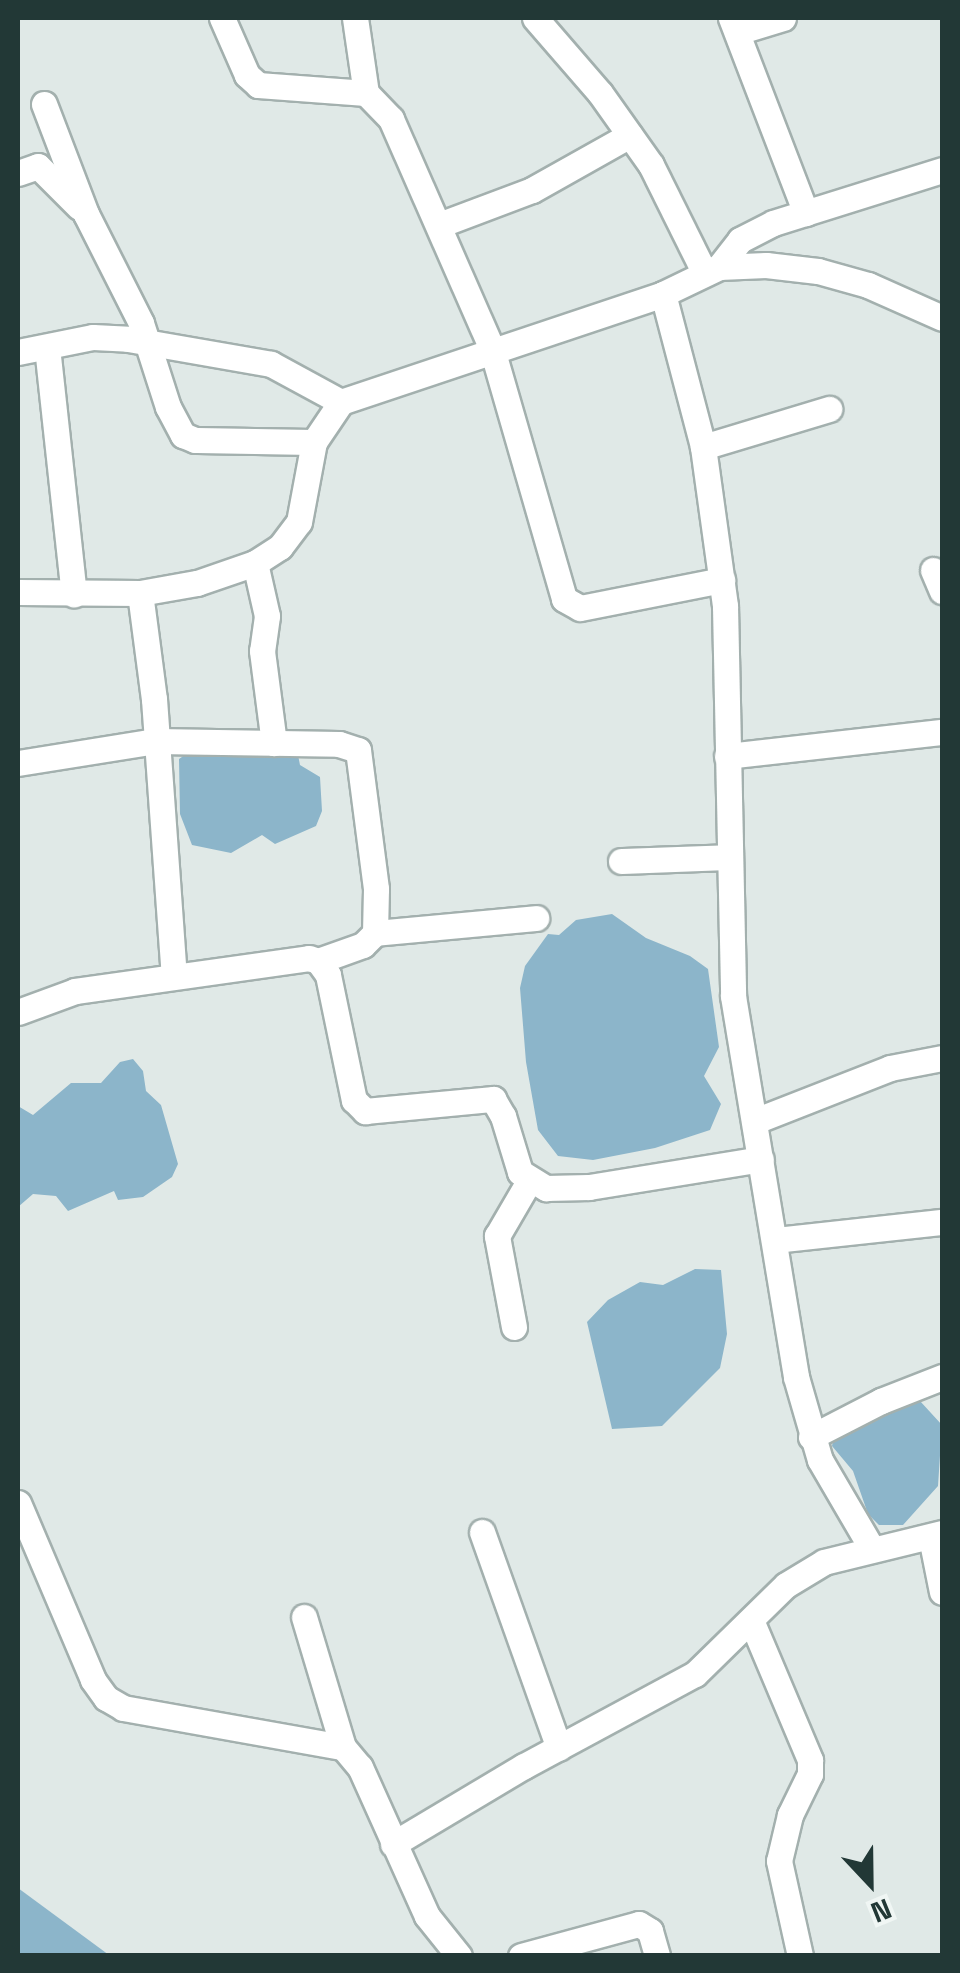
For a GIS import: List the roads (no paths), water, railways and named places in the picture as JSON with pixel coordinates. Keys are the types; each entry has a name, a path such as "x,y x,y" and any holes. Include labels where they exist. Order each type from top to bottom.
{"street":[{"path":"222,18 241,64 258,85 366,93"},
{"path":"356,18 366,93 391,118 492,349 564,599 580,608 722,580"},
{"path":"535,18 630,134 711,269"},
{"path":"784,18 734,24 806,213"},
{"path":"44,104 86,214 132,301 168,407 183,434 195,440 314,442"},
{"path":"440,225 532,190 630,134"},
{"path":"18,174 38,166 86,214"},
{"path":"18,592 140,593 197,583 256,563 280,547 299,522 314,442 340,402 663,294 711,269 740,240 806,213 942,170"},
{"path":"711,269 766,265 818,271 868,285 942,318"},
{"path":"663,294 703,447 722,580 733,996 796,1377 820,1460 872,1549"},
{"path":"18,352 105,336 272,364 340,402"},
{"path":"47,347 74,595"},
{"path":"703,447 829,409"},
{"path":"256,563 267,616 262,651 274,743"},
{"path":"140,593 174,976"},
{"path":"727,756 942,732"},
{"path":"18,763 156,741 339,744 358,750 376,889 375,933"},
{"path":"621,861 728,857"},
{"path":"18,1012 75,991 282,959 318,961 363,945 375,933 536,918"},
{"path":"318,961 328,975 358,1106 379,1112 492,1099 503,1116 514,1159 529,1181 546,1188 590,1187 761,1159"},
{"path":"755,1121 890,1068 942,1058"},
{"path":"514,1327 497,1236 529,1181"},
{"path":"775,1240 942,1222"},
{"path":"811,1436 880,1401 942,1377"},
{"path":"18,1502 93,1680 106,1698 123,1708 343,1747"},
{"path":"482,1532 559,1748"},
{"path":"393,1844 695,1674 786,1585 824,1562 936,1535 942,1592"},
{"path":"304,1617 343,1747 360,1767 426,1916 459,1956"},
{"path":"751,1620 810,1760 810,1774 790,1815 779,1862 800,1956"},
{"path":"522,1956 638,1924 650,1932 657,1956"}],"water":[{"path":"195,748 298,755 300,765 320,777 322,811 316,826 275,844 262,835 231,853 192,845 180,814 179,759"},
{"path":"612,914 646,938 690,956 708,969 719,1047 704,1076 721,1104 710,1130 655,1148 593,1160 558,1156 538,1130 526,1062 520,988 525,966 548,934 559,935 576,920"},
{"path":"133,1059 143,1071 146,1091 161,1105 178,1164 172,1177 143,1197 118,1200 114,1191 68,1211 56,1196 33,1194 18,1207 18,1106 33,1115 71,1083 101,1083 120,1062"},
{"path":"695,1269 721,1270 727,1334 720,1368 662,1426 612,1429 587,1322 608,1300 640,1282 663,1285"},
{"path":"920,1401 942,1425 938,1486 903,1525 879,1525 868,1514 853,1471 832,1446 835,1432 904,1402"},
{"path":"18,1888 109,1955 18,1955"}]}
